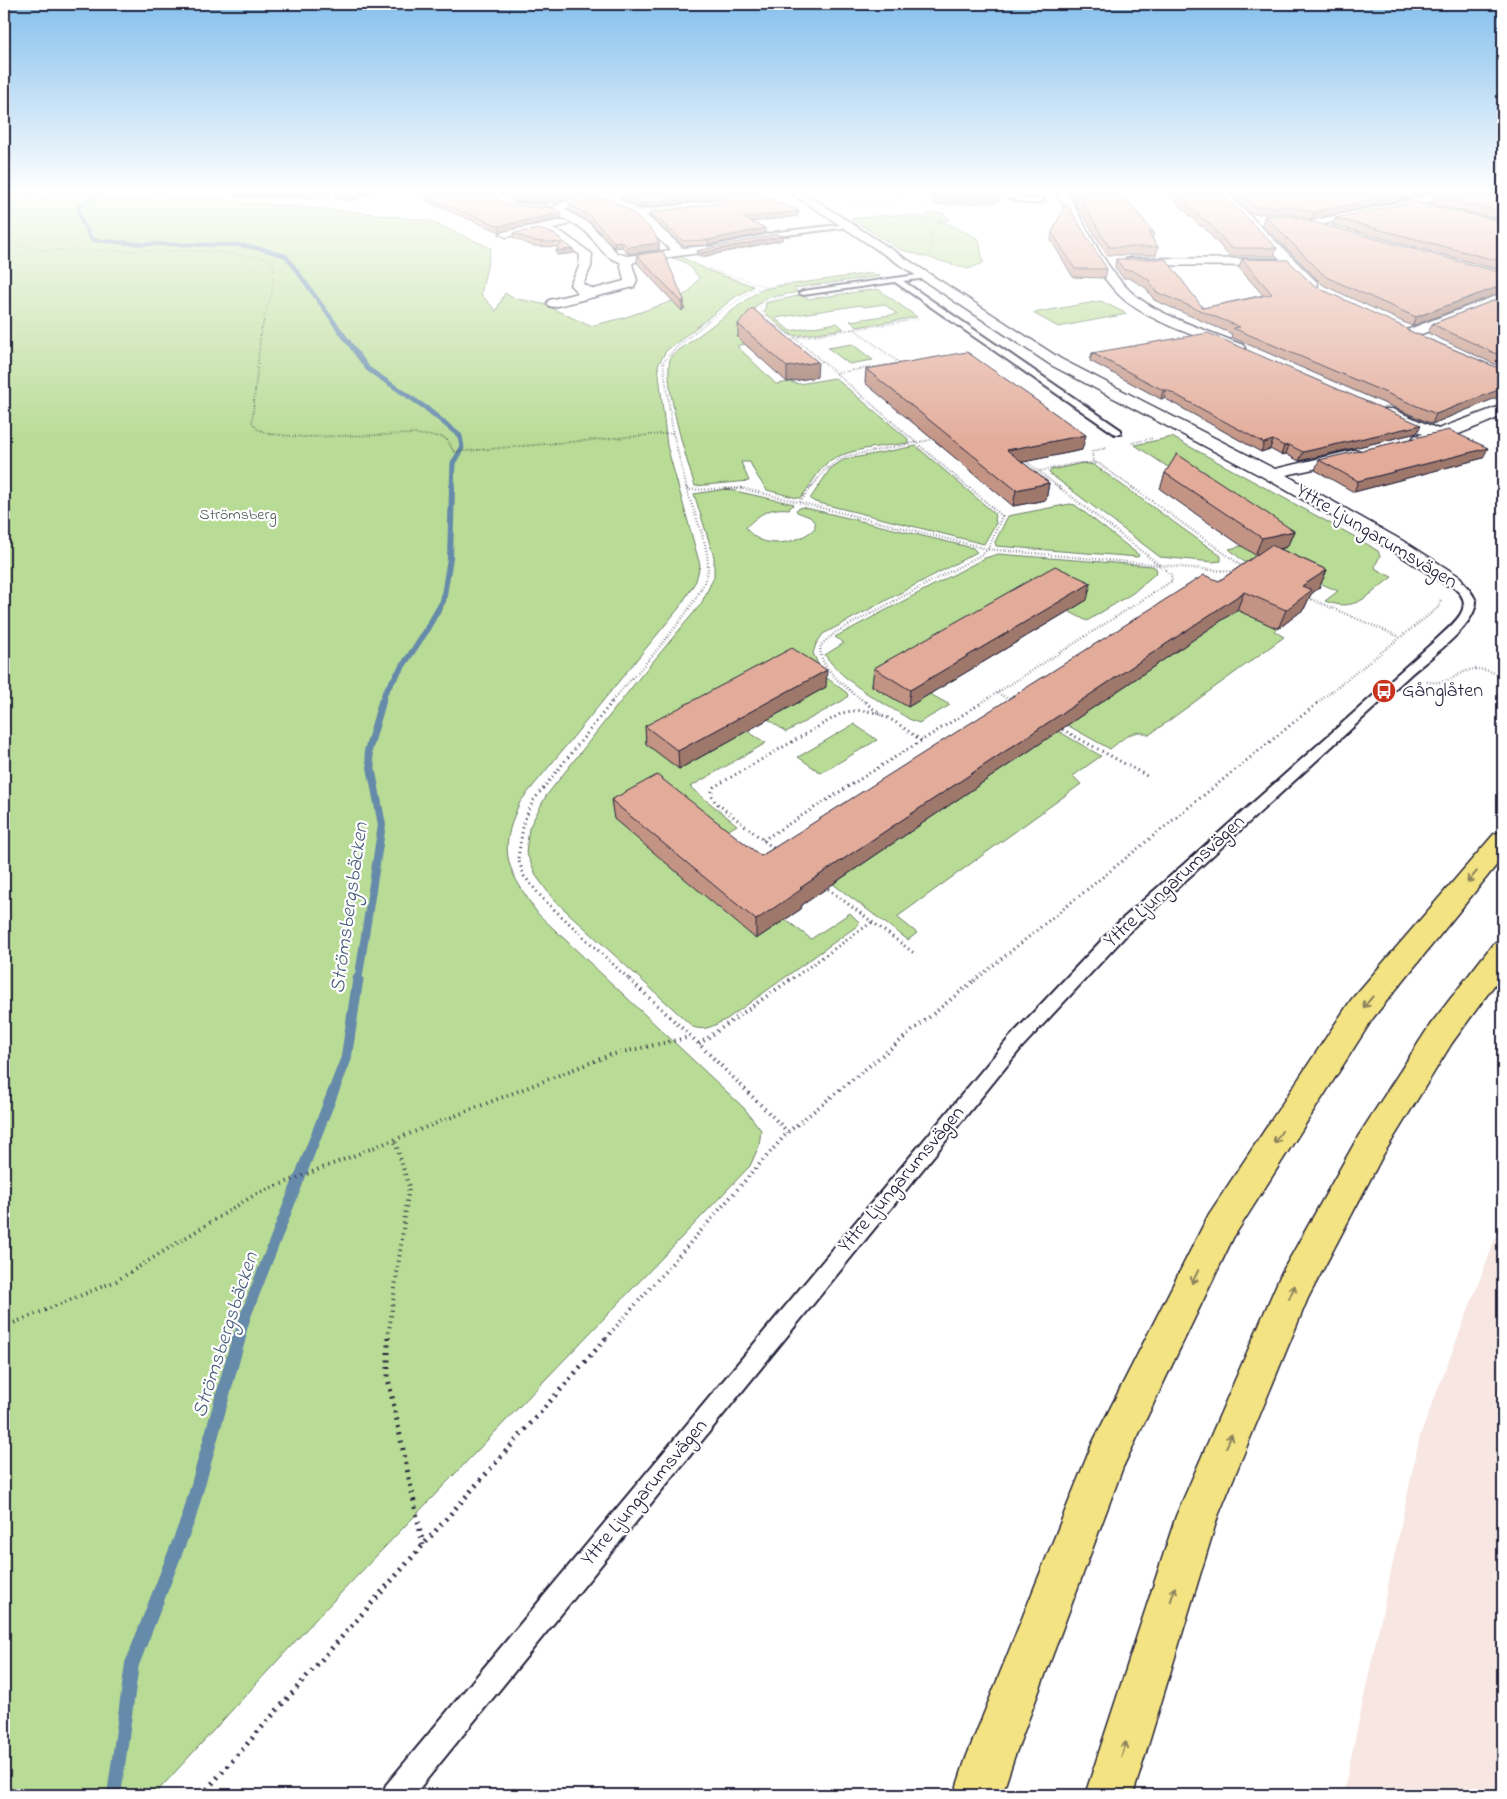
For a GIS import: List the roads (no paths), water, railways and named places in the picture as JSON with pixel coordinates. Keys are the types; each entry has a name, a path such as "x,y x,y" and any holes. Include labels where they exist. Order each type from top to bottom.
{"highway":[{"path":"978,1795 990,1758 1106,1458 1221,1226 1362,1008 1503,840"},
{"path":"1109,1795 1197,1516 1294,1287 1372,1145 1441,1034 1503,952"}],"street":[{"path":"581,276 576,285 581,290 595,293"},
{"path":"554,303 628,284 631,280 630,276"},
{"name":"Yttre Ljungarumsvägen","path":"924,276 1056,362 1271,474 1403,549 1453,581"},
{"path":"1118,276 1124,293 1134,301 1248,353"},
{"path":"1303,276 1317,290 1325,294"},
{"path":"1426,341 1405,332 1503,297"},
{"path":"1375,408 1439,435"},
{"path":"1402,444 1439,435 1503,410"},
{"path":"1282,471 1365,452"}],"lane":[{"path":"803,293 924,276"},
{"path":"896,280 1118,432"},
{"name":"Yttre Ljungarumsvägen","path":"396,1795 1016,1042 1125,926 1405,672 1440,643 1467,614 1470,605 1467,594 1453,581"}],"waterway":[{"name":"Strömsbergsbäcken","path":"301,276 334,322"},
{"name":"Strömsbergsbäcken","path":"333,321 368,369 426,408 460,436 462,448 453,463 452,489"},
{"name":"Strömsbergsbäcken","path":"382,703 385,692 423,636 443,601 450,558 452,487"},
{"name":"Strömsbergsbäcken","path":"358,981 382,825 368,751 382,702"},
{"name":"Strömsbergsbäcken","path":"239,1338 245,1317 346,1059 358,979"},
{"name":"Strömsbergsbäcken","path":"114,1795 132,1664 189,1517 239,1337"}],"place":[{"name":"Gånglåten","path":"1384,691"}],"park label":[{"name":"Strömsberg","path":"238,515"}]}
